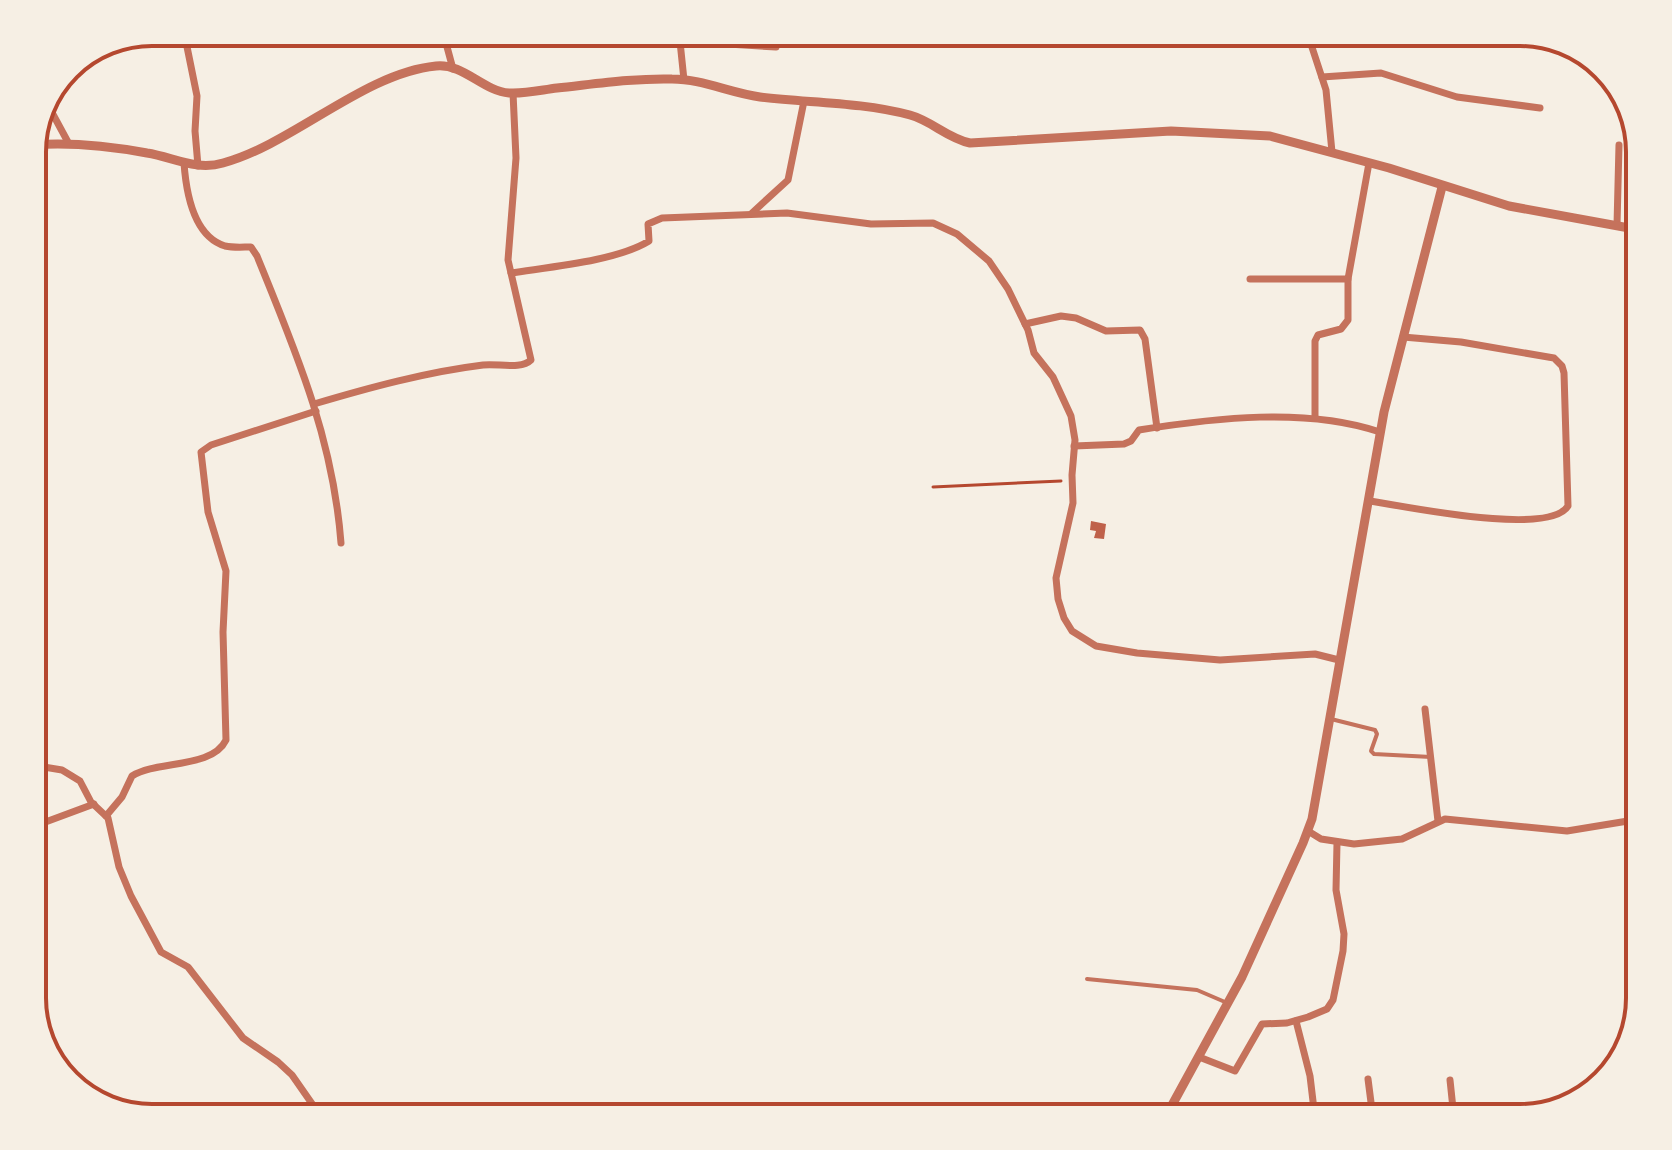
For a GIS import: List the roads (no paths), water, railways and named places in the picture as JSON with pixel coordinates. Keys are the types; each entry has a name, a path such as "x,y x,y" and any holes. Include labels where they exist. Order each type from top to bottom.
{"street":[{"path":"187,46 197,96 195,140 198,166"},
{"path":"447,46 453,69"},
{"path":"680,46 684,80"},
{"path":"767,46 776,47"},
{"path":"1312,46 1329,104 1332,152"},
{"path":"46,145 69,144 149,153 198,166 221,164 253,153 392,79 435,66 453,69 497,91 513,93 607,83 684,80 757,96 863,106 912,116 948,136 970,143 1171,131 1270,136 1509,206 1626,227"},
{"path":"1322,77 1381,73 1457,97 1540,108"},
{"path":"106,816 119,801 132,776 208,756 217,752 226,740 223,632 226,571 208,512 201,452 211,445 315,407 456,369 527,364 531,357 508,250 516,158 513,93"},
{"path":"750,214 788,180 804,101"},
{"path":"53,114 69,144"},
{"path":"1617,225 1619,145"},
{"path":"184,163 188,197 207,233 227,246 248,246 254,250 315,407 335,483 341,543"},
{"path":"1315,418 1315,341 1318,335 1341,329 1348,320 1348,279 1369,163"},
{"path":"1173,1104 1228,1004 1308,831 1319,787 1328,718 1370,501 1380,432 1442,187"},
{"path":"511,273 638,247 649,241 648,224 655,219 787,213 871,224 933,223 944,227 989,261 1008,289 1025,324 1034,353 1060,388 1075,430 1071,515 1056,578 1058,599 1072,631 1109,650 1220,660 1315,654 1339,660"},
{"path":"1250,279 1348,279"},
{"path":"1025,324 1061,316 1076,318 1106,331 1140,330 1145,339 1157,428"},
{"path":"1370,501 1465,518 1492,519 1552,517 1564,513 1568,506 1564,373 1559,361 1510,349 1403,337"},
{"path":"1074,446 1124,444 1131,441 1139,430 1213,421 1315,418 1343,421 1380,432"},
{"path":"1425,709 1438,821"},
{"path":"46,767 73,775 106,816 119,867 161,952 188,967 243,1038 292,1075 312,1104"},
{"path":"46,822 94,804"},
{"path":"1308,831 1334,842 1366,843 1402,839 1438,821 1459,819 1567,831 1626,822"},
{"path":"1199,1057 1233,1071 1239,1067 1259,1027 1265,1023 1296,1021 1327,1009 1333,1000 1344,934 1336,890 1334,842"},
{"path":"1296,1021 1310,1076 1313,1104"},
{"path":"1368,1079 1371,1104"},
{"path":"1450,1080 1453,1104"}],"lane":[{"path":"1328,718 1377,732 1371,751 1374,754 1431,757"},
{"path":"1087,979 1197,990 1228,1004"}]}
